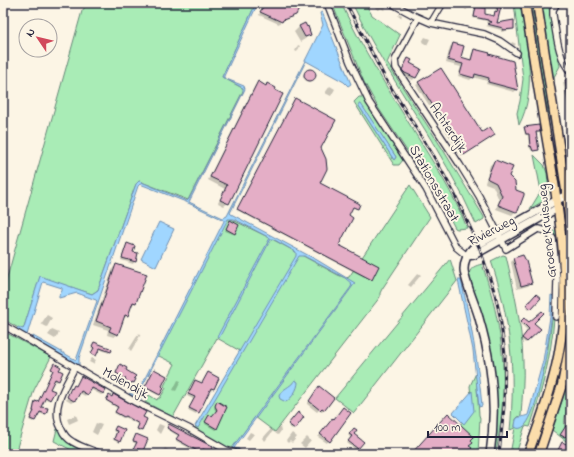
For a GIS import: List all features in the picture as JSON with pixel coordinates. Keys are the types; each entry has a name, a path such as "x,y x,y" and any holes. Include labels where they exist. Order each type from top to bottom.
{"main road":[{"name":"Groene Kruisweg","path":"525,3 557,204 565,292 563,325 557,366 550,392 528,454"},
{"name":"Groene Kruisweg","path":"537,3 569,198 571,242"},
{"path":"539,454 562,385 571,338"}],"street":[{"name":"Stationsstraat","path":"327,3 350,62 369,102 426,189 456,247 467,256"},
{"path":"391,3 418,18 431,23 484,34 500,41 517,53"},
{"path":"431,23 443,3"},
{"path":"555,4 553,15 560,52 567,68 571,72"},
{"name":"Achterdijk","path":"418,18 395,60 396,68 479,196 506,249"},
{"name":"Rivierweg","path":"467,256 474,247 498,233 569,198"},
{"name":"Rivierweg","path":"467,256 474,255 502,240 557,204"},
{"name":"Rivierweg","path":"506,249 538,229 547,231"},
{"name":"Groene Kruisweg","path":"547,231 553,239 556,256 556,317"},
{"path":"467,256 464,264 464,272 481,325 490,369 493,418 490,454"},
{"name":"Molendijk","path":"3,325 135,402 188,428 225,452 239,454"},
{"path":"75,367 59,398 57,409 58,423 64,434 73,442 101,454"}],"green space":[{"path":"88,3 256,3 222,77 244,89 188,200 139,181 136,184 98,290 92,294 40,277 23,330 3,319 3,292 82,11"},
{"path":"332,3 341,3 376,69 443,179 462,215 467,228 455,228 433,186 425,178 379,109 364,82"},
{"path":"352,3 365,3 372,15 400,35 387,63 442,148 484,217 484,219 476,224 447,167 382,59"},
{"path":"514,3 521,3 529,65 528,97 525,111 519,125 517,113 523,79"},
{"path":"531,3 534,3 553,135 544,92"},
{"path":"540,3 548,3 560,66 554,77 554,81 548,59"},
{"path":"359,97 363,97 403,160 399,165 394,165 354,102","holes":["360,104 396,157 394,160 359,106"]},
{"path":"534,155 544,165 547,173 549,193 545,200 530,209 541,191"},
{"path":"410,185 430,217 382,289 380,297 275,432 255,417 231,450 194,429 240,351 217,338 173,417 145,402 149,395 157,400 160,398 166,388 164,386 175,364 157,355 227,217 346,278 349,277"},
{"path":"563,226 565,226 570,268 570,332 561,381 536,454 531,454 558,370"},
{"path":"556,230 562,270 559,328 551,377 543,399 552,367 559,315 557,252 555,239 551,232"},
{"path":"503,255 506,256 515,295 522,348 523,375 521,416 516,419 515,427 518,428 526,423 533,409 546,362 552,319 554,319 548,360 538,400 530,427 525,426 516,454 510,454 515,428 510,430 512,409 512,366 510,344 503,302 491,261"},
{"path":"450,259 457,281 354,413 335,398"},
{"path":"482,264 493,299 502,353 503,390 501,420 496,454 493,454 496,432 496,402 477,303 469,274 474,267"},
{"path":"3,331 51,357 34,390 15,454 3,454"},
{"path":"571,368 571,396 564,423 567,432 571,437 571,445 552,430 567,386"},
{"path":"476,373 480,418 478,454 464,454 468,445 460,425 472,410 470,386"},
{"path":"538,413 524,454 523,454 528,440"},
{"path":"57,429 66,439 89,452 88,454 79,454 54,441"}],"water":[{"path":"256,3 258,3 224,76 224,78 244,86 245,89 189,202 223,218 227,216 323,25 320,13 322,12 351,84 348,86 344,82 306,61 230,213 317,260 355,283 234,448 239,449 239,451 234,451 232,448 351,287 352,284 345,278 304,256 299,256 198,428 195,426 296,256 296,252 273,239 271,239 219,338 217,337 270,238 234,219 228,219 139,393 139,396 142,398 141,400 129,394 130,393 136,396 224,220 186,202 140,184 138,186 79,358 79,365 32,338 33,336 76,360 97,301 96,300 77,293 59,298 62,288 43,282 27,335 16,329 18,327 23,329 24,327 40,276 92,294 98,290 136,184 139,181 187,201 189,199 243,92 243,88 222,77"},
{"path":"359,104 361,104 396,157 394,160 359,106"},
{"path":"159,222 174,229 156,267 141,259"},
{"path":"458,280 461,280 474,343 482,406 479,407 473,350"},
{"path":"551,295 554,296 551,324 539,389 534,408 528,421 521,428 518,428 515,427 516,420 528,415 543,361 550,317"},
{"path":"295,380 298,382 298,385 292,396 286,402 280,399 280,393"},
{"path":"472,391 474,411 464,424 453,413"}],"building":[{"path":"265,3 302,3 296,15 283,20 282,22 260,12"},
{"path":"496,3 502,3 497,23 514,20 514,29 502,30 503,28 487,24 492,22 488,20 474,17 476,6 485,8 485,14 494,16 495,11 498,12"},
{"path":"305,23 307,27 308,26 311,35 305,37 299,26"},
{"path":"453,43 464,46 461,57 471,60 474,49 513,61 518,90 488,82 489,78 475,74 474,78 460,74 463,64 448,60"},
{"path":"408,58 412,60 410,63 421,69 416,78 402,70"},
{"path":"441,68 482,132 490,127 495,135 464,155 418,82"},
{"path":"310,69 314,71 316,75 314,79 310,81 306,79 304,75 306,71"},
{"path":"569,79 571,102 569,102 565,80"},
{"path":"258,81 266,86 267,83 276,88 275,90 283,94 229,204 220,200 227,185 210,177"},
{"path":"295,98 336,120 321,148 326,159 327,169 320,183 360,204 358,209 353,207 349,215 353,218 339,245 379,266 372,280 237,209"},
{"path":"539,125 540,132 536,132 539,150 533,151 531,146 530,147 529,134 526,134 524,127"},
{"path":"495,160 513,167 509,176 515,182 516,190 524,193 518,211 516,212 498,205 502,196 496,183 487,178"},
{"path":"230,220 239,225 235,234 226,229"},
{"path":"127,243 135,246 133,252 138,253 136,262 122,258"},
{"path":"523,255 532,283 521,286 513,258"},
{"path":"116,264 147,274 136,303 133,302 128,316 125,315 118,335 109,331 111,327 96,321"},
{"path":"536,294 541,298 531,309 526,305"},
{"path":"542,311 544,313 534,323 541,329 527,342 522,338 529,329 521,321 524,318 529,322"},
{"path":"94,342 110,348 112,350 111,352 100,348 96,356 91,353 94,348 92,346"},
{"path":"54,363 61,367 59,370 63,372 59,381 55,379 50,389 55,391 50,400 46,397 41,407 48,408 46,414 40,412 35,421 30,419 34,411 35,401 38,402 53,370 51,369"},
{"path":"120,364 136,376 134,378 136,379 134,383 132,382 131,384 125,381 126,379 116,373"},
{"path":"154,369 167,376 162,386 164,388 160,395 145,387"},
{"path":"208,372 219,378 214,389 211,388 199,413 189,408 195,397 188,394 195,380 202,383"},
{"path":"81,376 106,390 104,394 92,388 88,395 81,391 74,401 67,397 71,388 72,389 74,385 76,386"},
{"path":"319,386 334,398 325,410 322,408 320,410 309,401"},
{"path":"113,394 146,412 143,417 147,419 142,431 137,429 139,424 126,416 124,417 115,412 118,407 106,400 109,395 112,397"},
{"path":"217,401 227,407 217,429 205,422 209,415 212,416 217,410 215,406"},
{"path":"343,407 351,413 330,442 320,434"},
{"path":"298,412 304,417 295,429 288,424"},
{"path":"448,413 474,437 471,440 473,443 469,446 472,448 467,454 411,454"},
{"path":"571,418 571,431 565,437 560,435"},
{"path":"169,424 213,447 210,453 203,449 201,453 176,439 179,435 167,428"},
{"path":"116,426 125,430 120,442 114,439 117,431 114,430"},
{"path":"354,428 357,430 354,434 364,442 358,449 348,441 352,436 349,434"},
{"path":"136,434 148,439 143,451 134,448 137,442 133,441"},
{"path":"562,442 571,446 571,452 566,450 564,454 556,454"}],"railway":[{"path":"346,3 385,78 433,155 454,193 480,249 495,294 500,316 505,355 504,407 499,454"}]}
